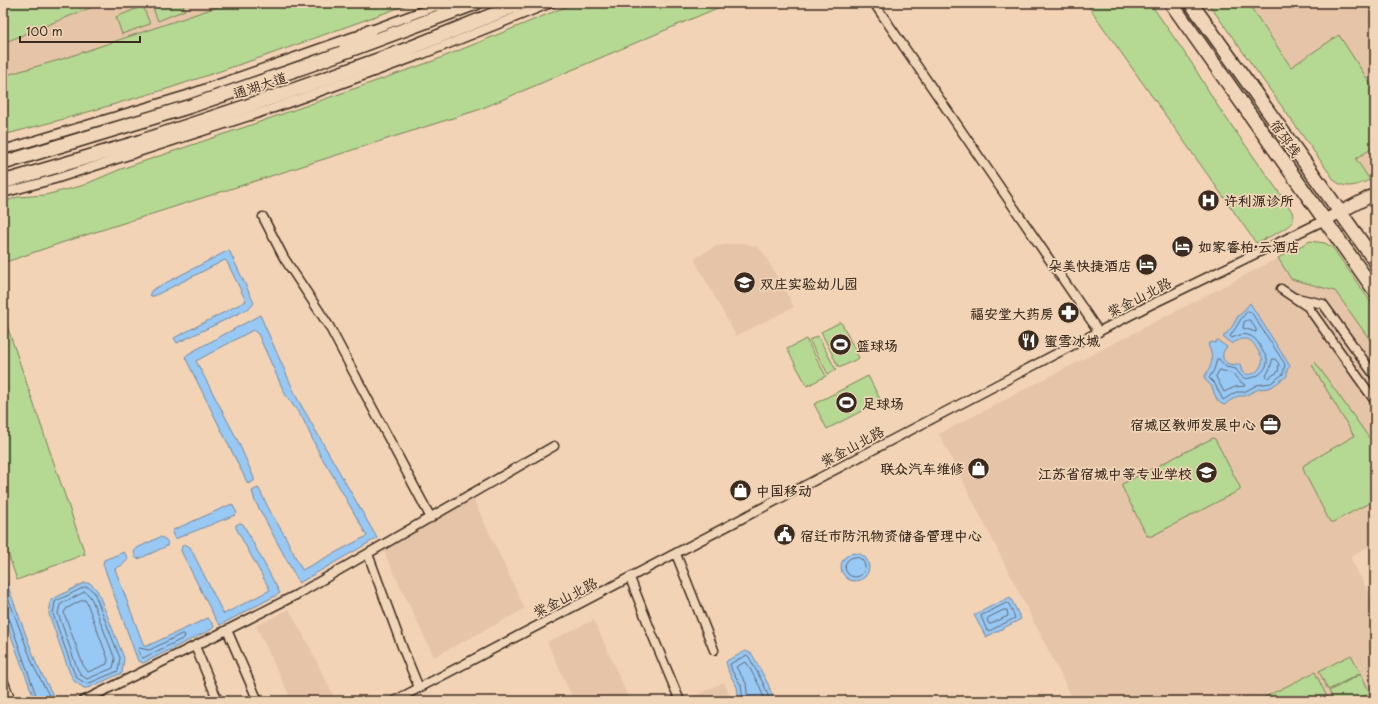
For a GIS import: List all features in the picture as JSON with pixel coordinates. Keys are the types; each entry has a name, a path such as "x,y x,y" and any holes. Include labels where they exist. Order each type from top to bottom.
{"main road":[{"name":"通湖大道","path":"3,163 191,106 332,57 476,3"},
{"name":"通湖大道","path":"3,182 136,143 271,98 400,52 522,3"},
{"name":"宿邳线","path":"1172,3 1375,291"},
{"name":"宿邳线","path":"1191,3 1375,261"},
{"path":"332,57 369,31"},
{"path":"3,155 23,157"}],"street":[{"path":"3,193 77,172 274,108 422,54 551,3"},
{"path":"874,3 1099,332"},
{"path":"3,150 187,95 295,58 440,4"},
{"path":"1325,220 1375,194"},
{"path":"263,217 284,258 329,326 431,518"},
{"name":"紫金山北路","path":"394,701 1099,332 1325,220"},
{"path":"1280,289 1308,308 1375,401"},
{"path":"1291,296 1323,304 1375,376"},
{"path":"83,701 296,595 554,446"},
{"path":"368,554 403,649 420,688"},
{"path":"676,554 714,650"},
{"path":"630,578 680,701"},
{"path":"227,630 258,701"},
{"path":"195,646 218,701"},
{"path":"3,680 11,701"}],"shaded area":[{"path":"3,3 229,3 59,60 3,76"},
{"path":"1248,3 1375,3 1375,177 1370,180"},
{"name":"双庄实验幼儿园","path":"744,243 757,247 763,252 794,307 736,336 694,259 716,246"},
{"name":"江苏省宿城中等专业学校","path":"1278,258 1291,279 1335,291 1375,347 1375,543 1350,557 1375,604 1375,701 1074,701 939,434"},
{"path":"473,498 525,609 434,657 382,548"},
{"path":"289,609 336,701 287,701 291,699 256,626"},
{"path":"594,620 630,701 574,701 547,642"},
{"path":"724,682 732,701 685,701 685,700"}],"green space":[{"path":"3,3 102,3 3,43"},
{"path":"151,3 182,3 185,10 158,21"},
{"path":"229,3 412,3 268,55 170,88 3,135 3,76 59,60"},
{"path":"575,3 729,3 478,110 64,242 3,263 3,202 18,197 45,195 81,186 121,169 433,61"},
{"path":"1086,3 1150,3 1191,62 1219,108 1288,205 1292,212 1293,220 1288,226 1256,243"},
{"path":"1208,3 1248,3 1291,67 1339,35 1375,91 1375,146 1356,159 1370,180 1352,186 1339,184 1335,181"},
{"path":"143,6 150,24 122,34 116,17"},
{"path":"1310,241 1325,243 1333,248 1375,308 1375,347 1335,291 1291,279 1278,258"},
{"path":"3,314 85,554 17,580 3,539"},
{"name":"篮球场","path":"841,322 859,358 839,368 821,332"},
{"path":"818,336 836,370 828,374 809,340"},
{"path":"806,339 826,376 807,386 787,349"},
{"path":"1315,362 1375,446 1375,500 1333,522 1330,522 1303,468 1304,465 1354,436 1312,365"},
{"name":"足球场","path":"868,376 881,401 827,429 814,404"},
{"path":"1213,438 1215,439 1240,487 1240,490 1152,536 1147,536 1122,487 1122,484"},
{"path":"1351,655 1361,673 1328,690 1319,671"},
{"path":"1315,672 1329,701 1257,701"},
{"path":"1361,674 1370,693 1354,701 1334,701 1329,691"}],"water":[{"path":"229,250 254,303 250,308 177,343 174,338 246,301 227,262 225,260 154,296 151,296 150,293 152,290"},
{"path":"1250,303 1290,366 1287,370 1287,376 1273,386 1259,389 1244,396 1238,396 1225,405 1218,401 1212,387 1204,377 1212,361 1208,344 1212,342 1215,343 1217,340 1227,347 1223,354 1223,359 1226,363 1240,364 1242,372 1245,374 1255,373 1261,366 1263,359 1251,341 1244,339 1238,340 1232,344 1223,337 1232,327 1238,316"},
{"path":"260,315 297,398 377,538 299,583 255,501 252,491 258,488 259,489 302,570 367,536 320,455 303,419 285,394 258,334 253,330 196,361 237,439 254,478 254,481 248,484 185,357"},
{"path":"232,504 237,513 235,515 175,539 172,533 173,530"},
{"path":"240,523 243,524 280,593 220,625 216,620 181,551 182,546 185,544 190,547 224,614 270,590 236,528 236,525"},
{"path":"160,537 166,540 167,546 141,558 137,559 135,557 135,549"},
{"path":"124,552 128,558 126,562 115,569 144,646 147,646 208,618 214,626 212,629 143,663 138,661 103,564 104,560"},
{"path":"855,553 865,557 869,567 865,577 855,581 845,577 841,567 845,557"},
{"path":"3,573 37,665 56,701 35,701 3,614"},
{"path":"84,583 90,583 97,590 124,658 122,673 88,688 84,688 74,681 49,614 51,600"},
{"path":"1010,597 1021,619 986,637 974,615"},
{"path":"746,651 752,654 768,684 774,701 739,701 737,687 729,673 726,662"}],"place":[{"name":"许利源诊所","path":"1208,200"},
{"name":"如家睿柏·云酒店","path":"1183,246"},
{"name":"朵美快捷酒店","path":"1147,265"},
{"name":"双庄实验幼儿园","path":"744,283"},
{"name":"福安堂大药房","path":"1069,313"},
{"name":"蜜雪冰城","path":"1029,340"},
{"name":"篮球场","path":"840,345"},
{"name":"足球场","path":"847,403"},
{"name":"宿城区教师发展中心","path":"1271,424"},
{"name":"联众汽车维修","path":"979,468"},
{"name":"江苏省宿城中等专业学校","path":"1207,473"},
{"name":"中国移动","path":"740,490"},
{"name":"宿迁市防汛物资储备管理中心","path":"784,535"}]}
